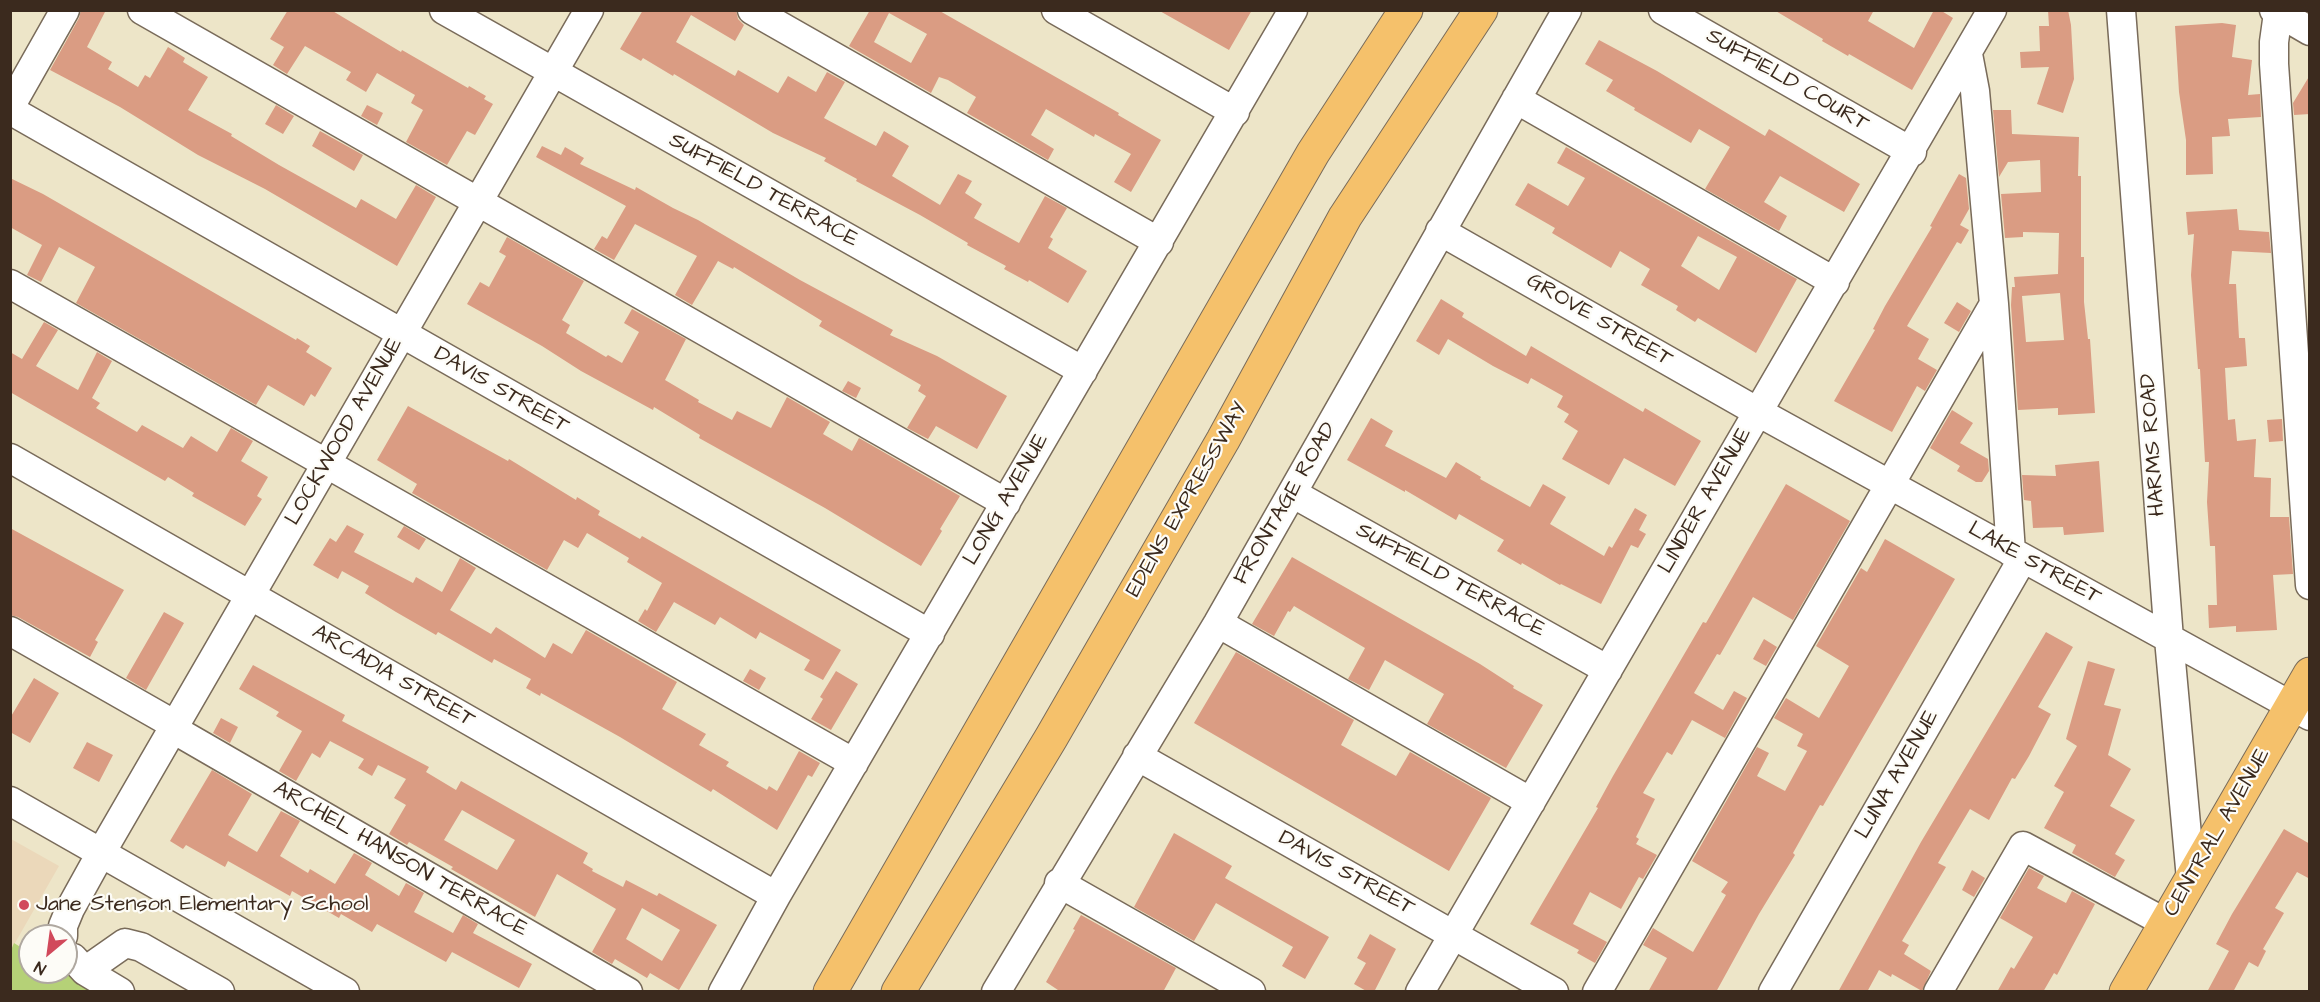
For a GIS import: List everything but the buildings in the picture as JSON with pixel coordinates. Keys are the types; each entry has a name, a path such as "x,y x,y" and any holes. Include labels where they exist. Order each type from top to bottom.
{"main road":[{"path":"830,992 1313,153 1406,10"},
{"name":"EDENS EXPRESSWAY","path":"898,992 1057,728 1223,440 1345,217 1481,10"},
{"name":"CENTRAL AVENUE","path":"2126,992 2191,879 2300,711 2310,674"}],"street":[{"path":"10,109 65,10"},
{"path":"142,10 1006,502"},
{"name":"SUFFIELD TERRACE","path":"444,10 1083,371"},
{"name":"LOCKWOOD AVENUE","path":"64,924 101,853 589,10"},
{"path":"752,10 1159,242"},
{"path":"1056,10 1235,112"},
{"name":"LONG AVENUE","path":"723,992 776,896 1293,10"},
{"name":"FRONTAGE ROAD","path":"996,992 1059,883 1218,623 1567,10"},
{"name":"SUFFIELD COURT","path":"1663,10 1911,152"},
{"name":"HARMS ROAD","path":"2121,10 2169,639 2191,879"},
{"path":"2310,30 2276,12 2274,64 2310,585"},
{"name":"LINDER AVENUE","path":"1420,992 1968,54 1982,14"},
{"path":"1968,54 1974,91 2017,555"},
{"path":"1516,99 1835,282"},
{"name":"DAVIS STREET","path":"10,109 930,634"},
{"name":"GROVE STREET","path":"1440,231 1758,412"},
{"path":"10,284 854,763"},
{"path":"1597,992 1994,304"},
{"name":"LAKE STREET","path":"1758,412 2300,711"},
{"name":"ARCADIA STREET","path":"10,458 776,896"},
{"name":"SUFFIELD TERRACE","path":"1292,493 1608,670"},
{"name":"LUNA AVENUE","path":"1773,992 2017,555"},
{"path":"1218,623 1531,802"},
{"name":"ARCHEL HANSON TERRACE","path":"10,631 628,992"},
{"name":"DAVIS STREET","path":"1137,756 1554,992"},
{"path":"10,801 345,992"},
{"path":"1938,992 2023,846 2166,923"},
{"path":"1059,883 1251,992"},
{"path":"85,971 125,943 141,947 220,992"},
{"path":"78,964 85,971 120,992"}],"shaded area":[{"name":"Jane Stenson Elementary School","path":"11,839 59,866 26,924 18,924 18,938 11,950"}],"green space":[{"path":"14,943 18,946 18,984 78,984 78,980 97,991 11,992 11,950"}],"place":[{"name":"Jane Stenson Elementary School","path":"24,905"}]}
